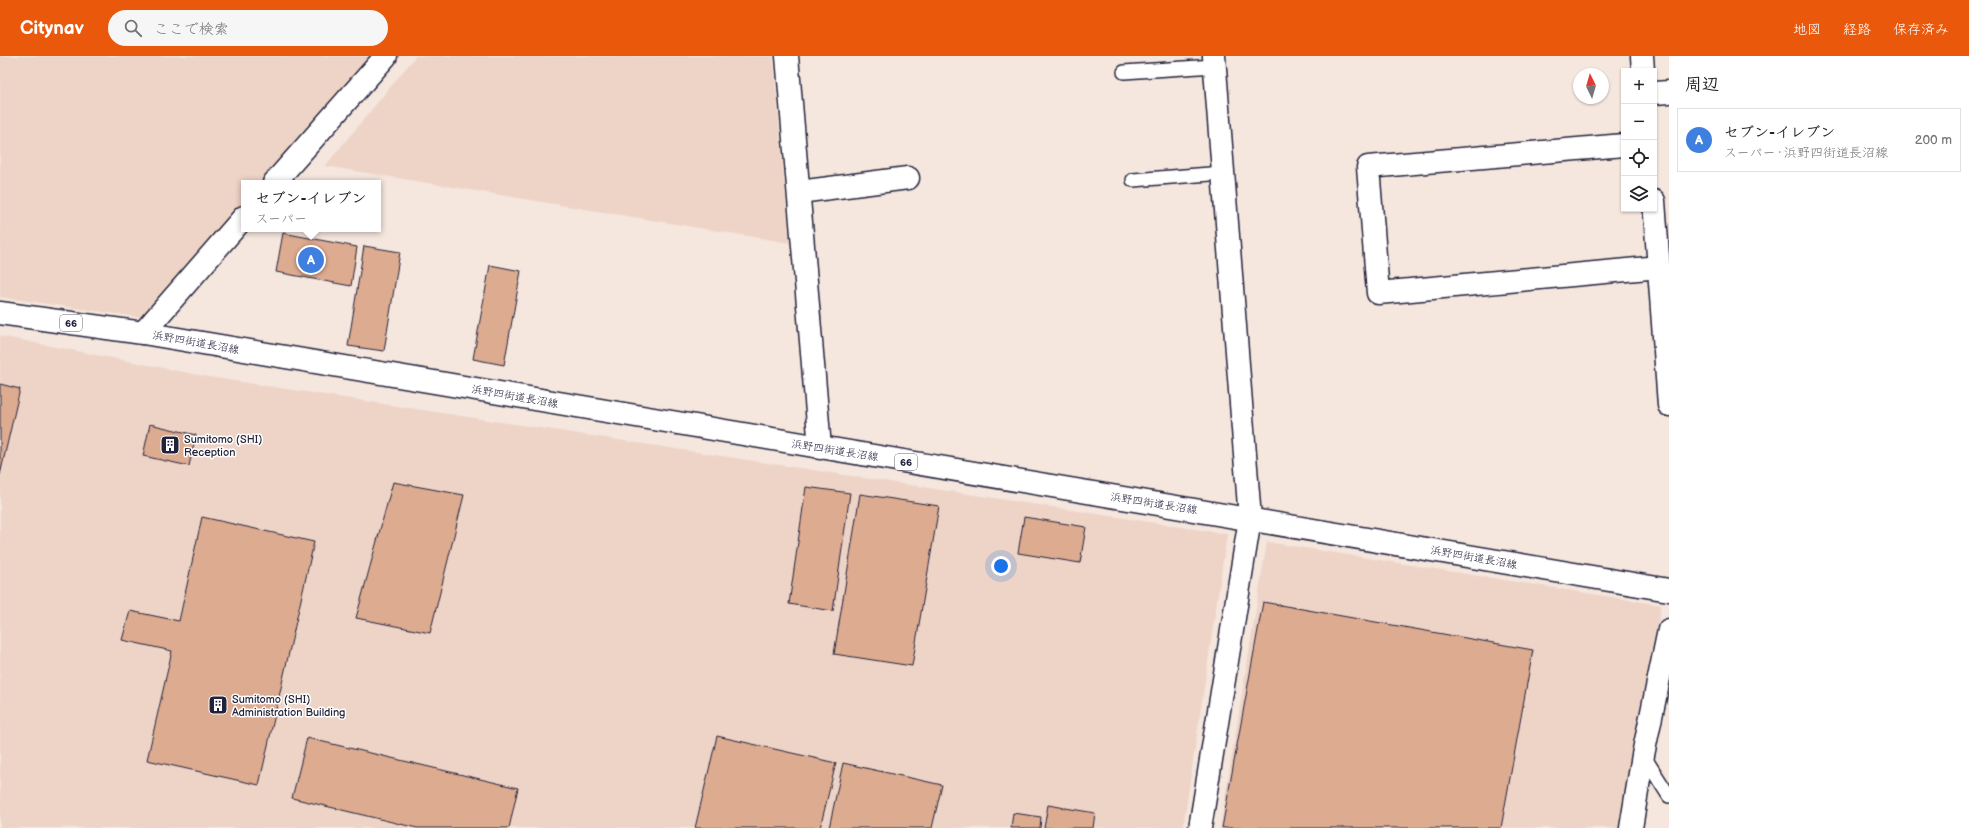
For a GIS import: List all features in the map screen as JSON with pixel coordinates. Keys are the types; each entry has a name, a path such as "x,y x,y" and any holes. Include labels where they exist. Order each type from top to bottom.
{"street":[{"path":"277,180 386,56"},
{"path":"787,56 820,448"},
{"path":"1642,56 1644,68"},
{"path":"1200,828 1250,519 1214,61"},
{"path":"1657,93 1669,92"},
{"path":"1621,145 1368,167 1378,293 1659,266"},
{"path":"799,192 908,178"},
{"path":"1655,212 1659,266 1665,301 1669,405"},
{"path":"143,333 241,220"},
{"name":"浜野四街道長沼線","path":"0,313 143,333 1669,590"},
{"path":"1631,828 1643,754 1669,630"}],"lane":[{"path":"1124,72 1214,61"},
{"path":"1133,180 1223,173"},
{"path":"1643,754 1669,796"}],"shaded area":[{"path":"0,56 374,56 265,180 241,180 241,207 144,318 0,297"},
{"path":"416,56 773,56 790,243 325,166"},
{"path":"0,336 209,377 1227,534 1183,828 0,828"},
{"path":"1267,542 1661,605 1622,828 1220,828"}],"building":[{"path":"283,233 357,247 351,286 276,272"},
{"path":"364,246 400,252 384,351 348,346"},
{"path":"490,265 521,271 504,365 473,359"},
{"path":"0,384 20,389 0,475"},
{"name":"Sumitomo (SHI) Reception","path":"150,424 196,435 189,466 143,456"},
{"path":"393,482 464,495 430,633 356,618"},
{"path":"806,487 850,493 833,611 789,604"},
{"path":"860,494 939,506 912,666 834,654"},
{"name":"Sumitomo (SHI) Administration Building","path":"202,517 314,542 259,785 147,760 172,651 122,640 130,611 179,621"},
{"path":"1024,517 1086,527 1080,563 1018,553"},
{"path":"1263,602 1533,650 1501,828 1222,828"},
{"path":"717,736 836,763 820,828 695,828"},
{"path":"307,738 518,788 509,828 417,828 292,798"},
{"path":"843,763 942,785 932,828 829,828"},
{"path":"1048,805 1095,813 1093,828 1044,828"},
{"path":"1013,813 1041,817 1040,828 1011,828"}],"place":[{"name":"セブン-イレブン","path":"311,260"},
{"name":"Sumitomo (SHI) Reception","path":"170,445"},
{"name":"Sumitomo (SHI) Administration Building","path":"218,705"}]}
